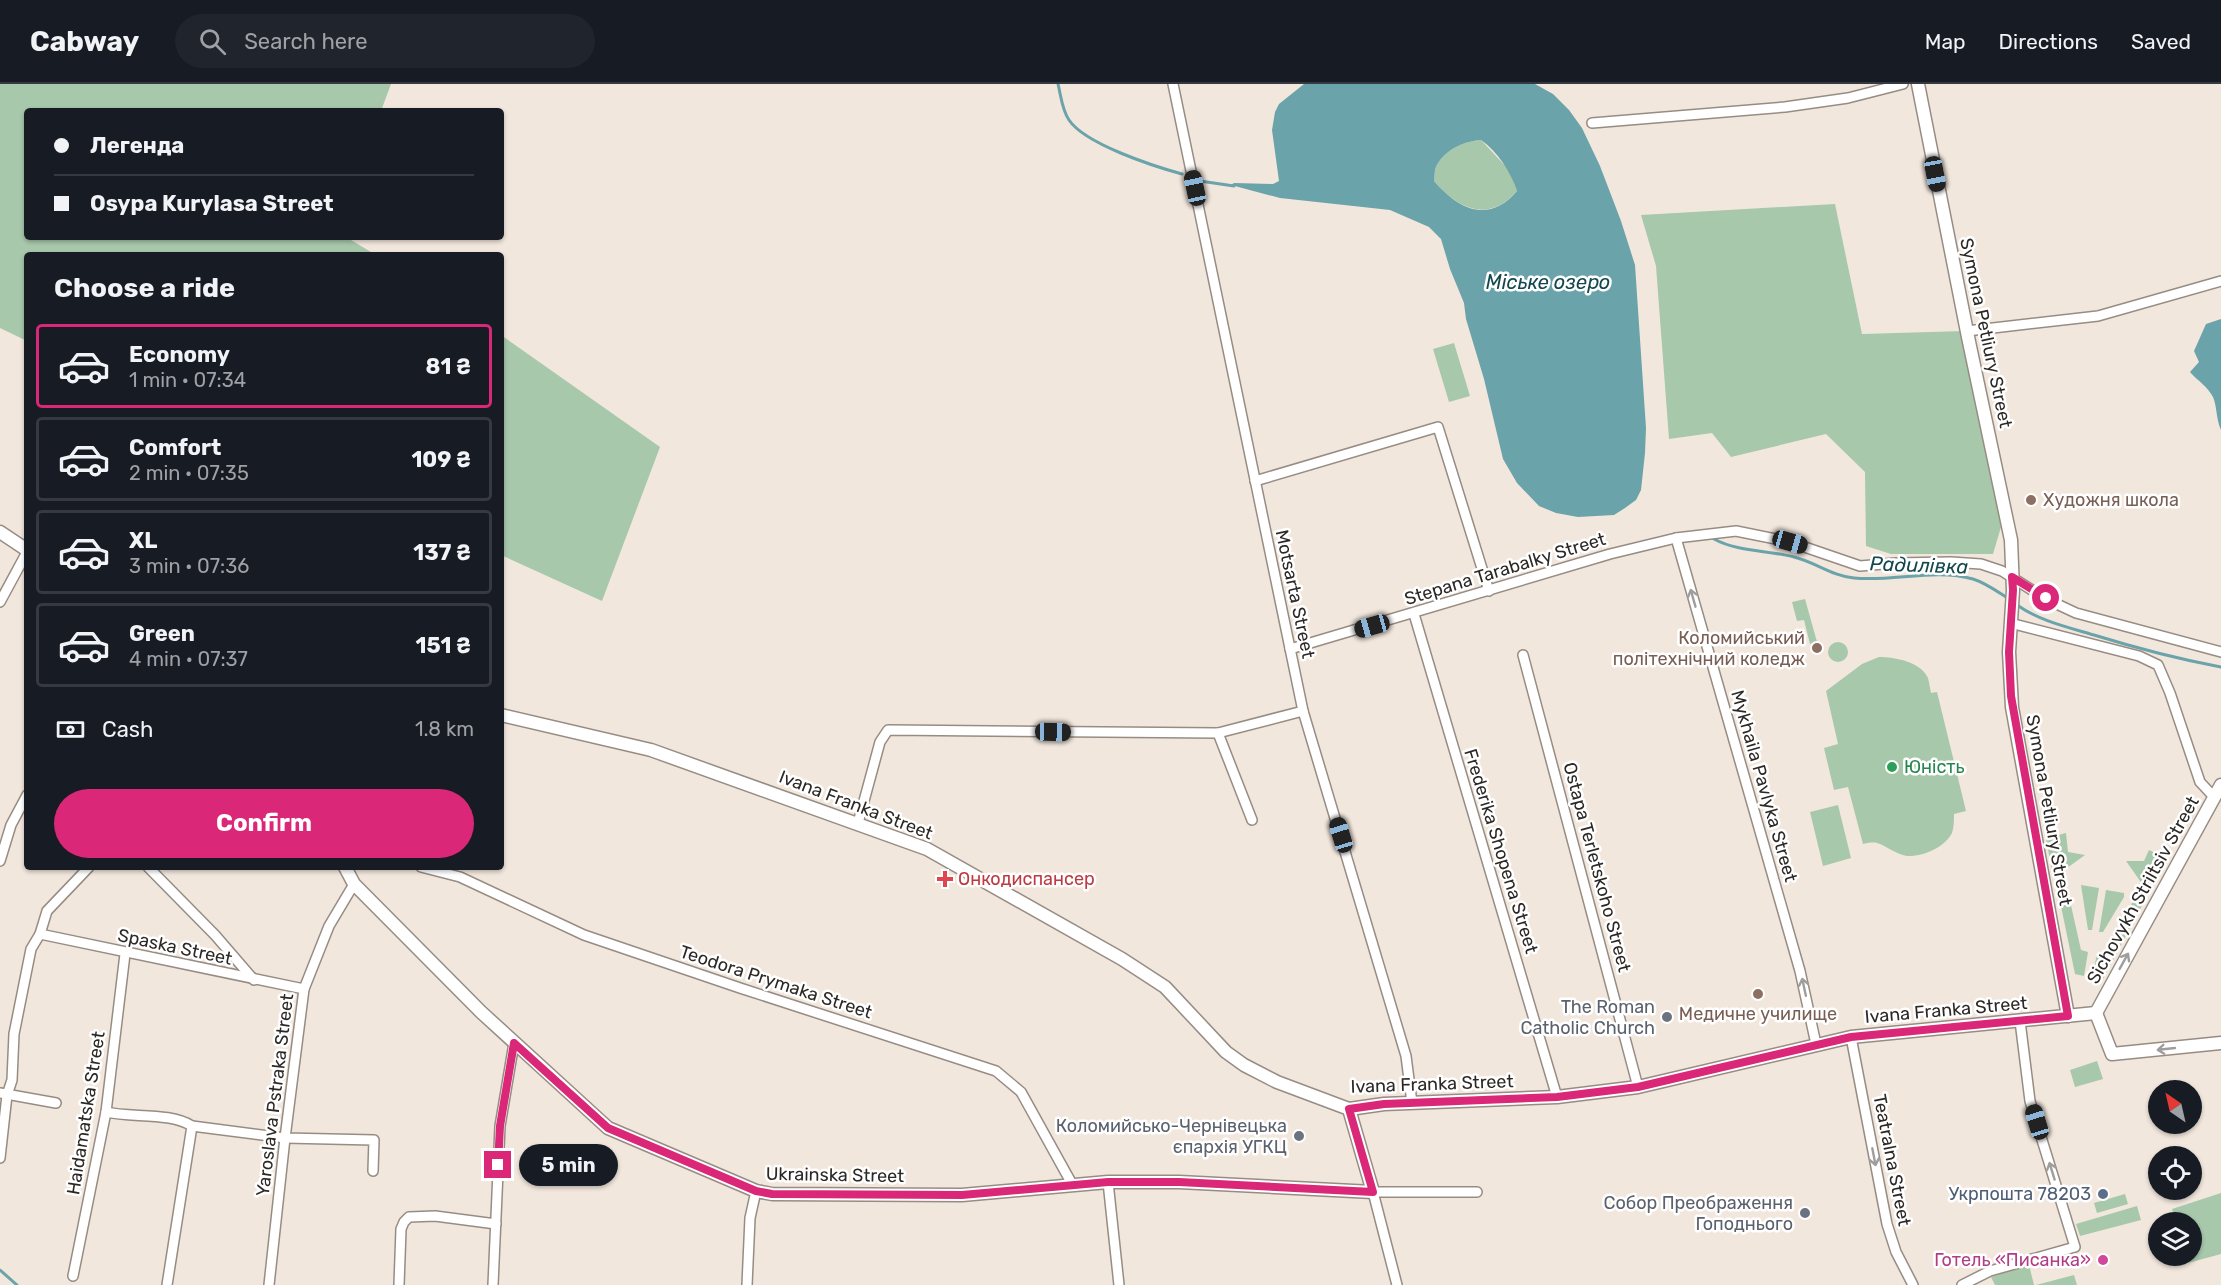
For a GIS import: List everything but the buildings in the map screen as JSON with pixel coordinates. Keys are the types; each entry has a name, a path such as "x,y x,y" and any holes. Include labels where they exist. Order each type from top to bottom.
{"street":[{"name":"Motsarta Street","path":"1173,84 1304,711 1406,1056 1412,1103"},
{"path":"1593,123 1785,107 1848,98 1903,84"},
{"name":"Symona Petliury Street","path":"1918,84 2011,540 2013,583 2009,652 2012,707 2068,1016"},
{"path":"1967,331 2098,316 2221,281"},
{"path":"1255,482 1438,427 1489,591"},
{"name":"Stepana Tarabalky Street","path":"1290,649 1414,614 1578,563 1676,538 1724,531 1749,533 1790,542 1860,566 1896,563 1970,563 1994,567 2013,583"},
{"path":"0,532 24,549"},
{"name":"Mykhaila Pavlyka Street","path":"1676,538 1800,971 1816,1044"},
{"path":"0,602 24,557"},
{"path":"2013,583 2076,613 2221,651"},
{"name":"Frederika Shopena Street","path":"1414,614 1557,1097"},
{"path":"2010,623 2139,656 2158,665 2170,693 2200,782 2214,797"},
{"name":"Ostapa Terletskoho Street","path":"1523,655 1638,1087"},
{"path":"858,823 880,742 888,730 1218,733 1304,711"},
{"name":"Ivana Franka Street","path":"504,716 651,750 927,849 1122,959 1173,994 1226,1052 1254,1072 1349,1109 1412,1103 1557,1097 1638,1087 1851,1037 2096,1013"},
{"path":"1218,733 1252,820"},
{"name":"Sichovykh Striltsiv Street","path":"2096,1013 2221,785"},
{"path":"0,861 11,825 24,801"},
{"path":"0,1158 4,1094 12,1080 14,1034 31,949 40,934 47,911 86,870"},
{"path":"151,870 215,935 254,980"},
{"name":"Ukrainska Street","path":"347,870 354,884 465,996 608,1128 756,1191 772,1194 962,1195 1071,1184 1179,1182 1373,1192"},
{"name":"Teodora Prymaka Street","path":"433,870 460,877 584,935 996,1071 1022,1092 1071,1184"},
{"name":"Yaroslava Pstraka Street","path":"269,1285 304,990 329,926 354,884"},
{"name":"Spaska Street","path":"40,934 125,954 304,990"},
{"name":"Haidamatska Street","path":"73,1276 106,1112 125,954"},
{"path":"2096,1013 2112,1054 2221,1043"},
{"path":"1962,1285 1990,1271 2075,1247 2030,1101 2020,1021"},
{"name":"Teatralna Street","path":"1851,1037 1887,1224 1896,1252 1913,1285"},
{"path":"493,1285 500,1126 514,1043"},
{"path":"4,1094 56,1103"},
{"path":"1349,1109 1397,1285"},
{"path":"106,1112 123,1116 147,1116 183,1121 192,1126 285,1138 374,1140 373,1171"},
{"path":"167,1285 192,1126"},
{"path":"1108,1182 1119,1285"},
{"path":"747,1285 750,1218 756,1191"},
{"path":"1373,1192 1477,1192"},
{"path":"399,1285 401,1229 409,1217 435,1216 496,1224"}],"green space":[{"path":"0,84 391,84 382,108 24,108 24,240 351,240 371,252 24,252 24,340 0,328"},
{"path":"1481,140 1509,170 1517,191 1496,207 1485,210 1464,205 1434,181 1436,167 1449,151 1461,144"},
{"path":"1835,204 1862,334 1965,331 2001,527 1993,554 1891,554 1866,546 1865,472 1826,434 1731,457 1712,433 1669,439 1656,266 1641,215"},
{"path":"504,337 660,447 602,601 504,556"},
{"path":"1454,343 1470,396 1449,402 1433,349"},
{"path":"1805,599 1817,642 1810,644 1804,620 1797,621 1792,602"},
{"path":"1838,642 1845,645 1848,652 1845,659 1838,662 1831,659 1828,652 1831,645"},
{"name":"Юність","path":"1879,657 1900,659 1914,664 1928,678 1931,693 1937,692 1966,811 1954,814 1952,833 1944,843 1920,855 1903,855 1877,843 1863,844 1848,787 1834,790 1824,748 1838,744 1826,691 1862,664"},
{"path":"1838,805 1851,858 1823,866 1810,812"},
{"path":"2066,833 2068,852 2085,855 2060,873 2052,871 2046,838"},
{"path":"2149,850 2166,858 2151,886 2143,885 2126,861 2144,861"},
{"path":"2056,882 2066,883 2081,950 2088,952 2084,976 2075,974"},
{"path":"2081,885 2099,888 2092,930 2088,930"},
{"path":"2106,890 2124,893 2124,897 2103,932 2099,932"},
{"path":"2137,894 2147,896 2103,979 2092,977 2097,954 2104,955"},
{"path":"2097,1061 2103,1079 2075,1087 2070,1070"},
{"path":"2221,1193 2221,1254 2202,1259 2202,1212 2173,1212 2172,1209"},
{"path":"2125,1194 2128,1204 2097,1213 2094,1203"},
{"path":"2137,1206 2141,1220 2080,1236 2076,1224"},
{"path":"2029,1265 2034,1285 1995,1285 1991,1277"},
{"path":"2074,1275 2077,1285 2036,1285"}],"water":[{"name":"Міське озеро","path":"1304,84 1535,84 1553,94 1569,110 1582,128 1600,166 1635,265 1646,428 1641,490 1636,500 1614,515 1578,517 1556,513 1539,506 1517,483 1503,459 1484,379 1466,319 1464,303 1441,239 1429,227 1390,210 1280,198 1231,185 1234,183 1273,184 1279,181 1272,130 1279,104","holes":["1481,140 1503,162 1517,191 1496,207 1485,210 1464,206 1434,181 1436,167 1449,151 1468,142"]},
{"path":"2221,319 2221,430 2211,393 2190,372 2199,362 2194,351 2206,324"}],"waterway":[{"path":"1058,84 1065,112 1077,129 1104,146 1154,166 1182,174"},
{"path":"1200,181 1234,186"},
{"name":"Радилівка","path":"1714,539 1743,549 1794,557 1846,577 1869,579 1929,575 1959,576 1983,583 2009,599"},
{"name":"Радилівка","path":"2017,605 2064,626 2157,653 2221,667"},
{"path":"0,1270 17,1285"}],"place":[{"name":"Художня школа","path":"2031,500"},
{"name":"Коломийський політехнічний коледж","path":"1817,648"},
{"name":"Юність","path":"1892,767"},
{"name":"Онкодиспансер","path":"945,879"},
{"name":"Медичне училище","path":"1758,994"},
{"name":"The Roman Catholic Church","path":"1667,1017"},
{"name":"Коломийсько-Чернівецька єпархія УГКЦ","path":"1299,1136"},
{"name":"Укрпошта 78203","path":"2103,1194"},
{"name":"Собор Преображення Гоподнього","path":"1805,1213"},
{"name":"Готель «Писанка»","path":"2103,1260"}],"route":[{"path":"498,1165 505,1086 514,1043 608,1128 756,1191 772,1194 962,1195 1108,1182 1179,1182 1373,1192 1349,1109 1384,1104 1557,1097 1638,1087 1851,1037 2068,1016 2011,696 2009,652 2012,577 2046,598"}]}
